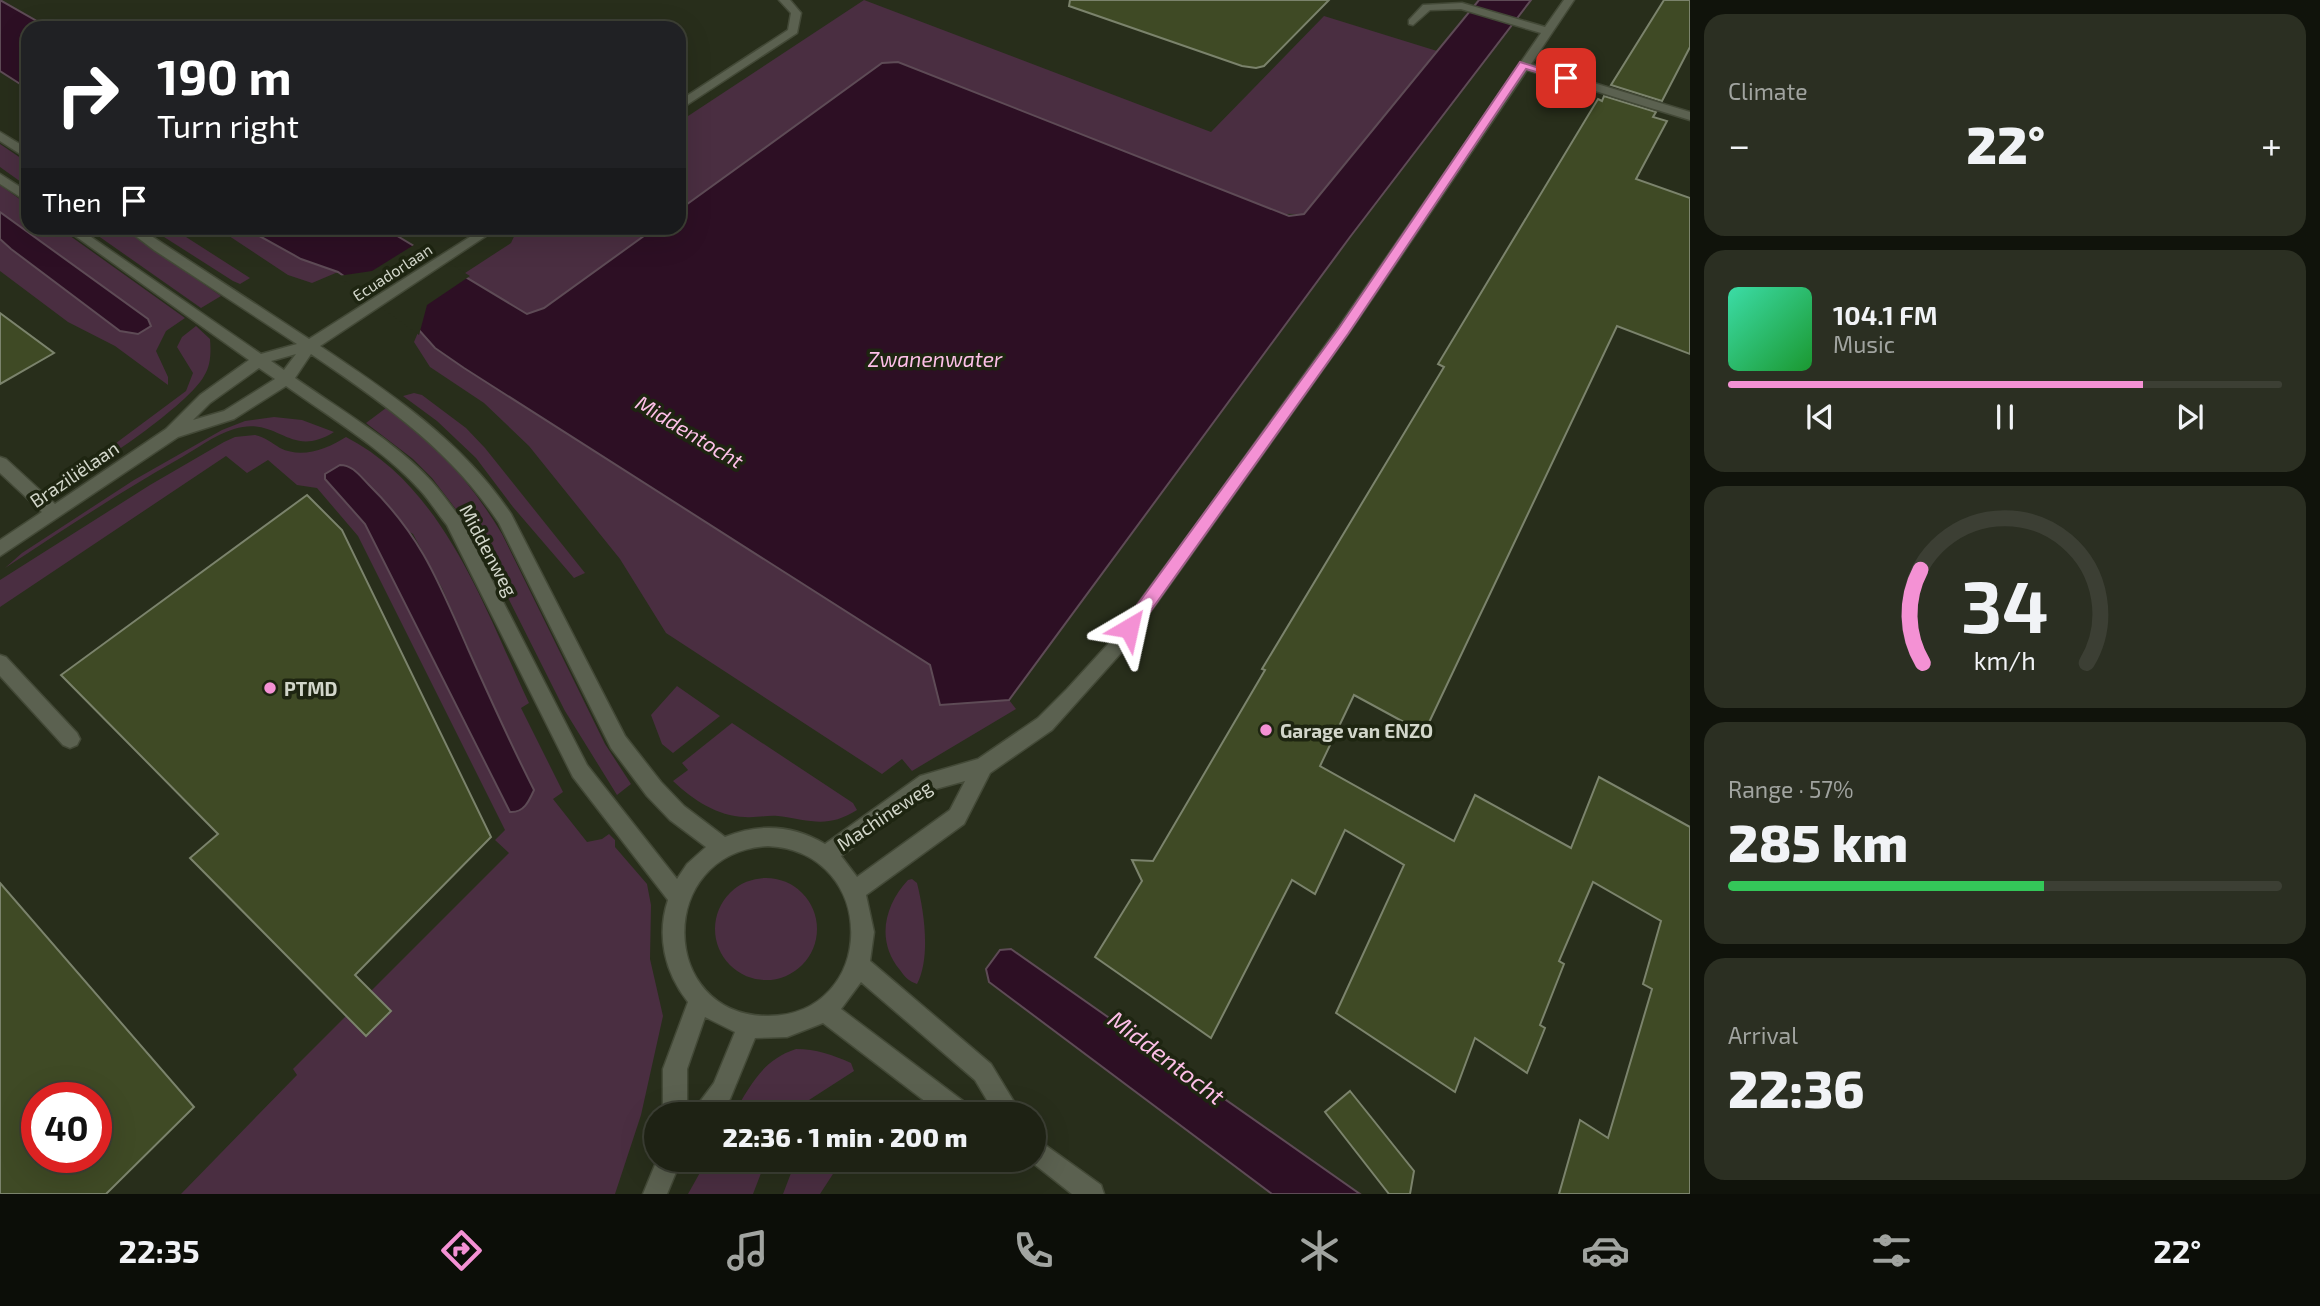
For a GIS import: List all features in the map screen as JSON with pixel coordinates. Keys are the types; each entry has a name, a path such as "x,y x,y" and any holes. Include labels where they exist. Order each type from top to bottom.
{"street":[{"path":"686,101 793,31 796,13 784,0"},
{"name":"Machineweg","path":"827,854 927,782 983,767 1045,724 1115,648 1343,331 1569,0"},
{"path":"1413,22 1427,7 1467,7 1547,31"},
{"path":"1524,65 1690,116"},
{"path":"0,136 21,150"},
{"path":"0,178 21,193"},
{"name":"Middenweg","path":"80,235 261,359 394,456 439,503 463,538 517,652 580,771 680,899"},
{"name":"Middenweg","path":"141,235 310,345 424,425 468,467 505,519 618,742 669,805 724,848"},
{"name":"Ecuadorlaan","path":"310,345 481,235"},
{"path":"261,359 310,345"},
{"path":"287,379 310,345"},
{"name":"Braziliëlaan","path":"0,549 172,433 205,400 261,359"},
{"name":"Braziliëlaan","path":"172,433 229,415 287,379"},
{"path":"0,463 54,513"},
{"path":"0,663 70,739"},
{"name":"Machineweg","path":"855,891 957,817 983,767"},
{"path":"762,836 785,836 808,843 827,854 843,868 862,911 862,937 856,964 844,988 823,1009 799,1022 771,1028 748,1028 720,1017 699,1001 686,984 677,963 673,942 674,920 680,899 702,865 724,848 762,836"},
{"path":"856,964 983,1072 1002,1102"},
{"path":"675,1102 675,1069 699,1001"},
{"path":"823,1009 946,1102"},
{"path":"713,1102 722,1091 748,1028"},
{"path":"1046,1158 1092,1194"},
{"path":"655,1194 664,1172"}],"shaded area":[{"path":"864,0 1211,132 1324,16 1437,51 1304,214 686,210 686,117"},
{"path":"0,144 21,158 21,182 0,167"},
{"path":"0,185 21,200 21,227 0,212"},
{"path":"32,235 69,235 185,318 166,331 156,351 168,377 168,385 115,346 68,322 0,271 0,239 120,331 148,319"},
{"path":"97,235 132,235 221,296 201,308"},
{"path":"161,235 183,235 250,278 240,284"},
{"path":"228,235 258,235 301,259 338,272 312,283 288,275"},
{"path":"515,235 645,235 544,308 527,314 462,275 511,243"},
{"path":"196,326 210,339 210,358 204,376 195,388 140,435 97,464 65,481 186,391 193,373 177,347 182,337"},
{"path":"419,330 435,349 930,665 940,704 1009,700 1016,709 912,771 902,759 882,774 666,633 620,559 529,446 484,403 430,367 414,342"},
{"path":"414,393 422,395 466,428 485,448 585,573 574,578 513,507 476,458 437,421 403,396"},
{"path":"386,408 421,435 451,465 502,534 605,744 631,784 617,795 565,711 478,538 432,478 413,459 366,423"},
{"path":"274,417 302,420 334,432 306,441 294,440 262,428 249,426 234,429 212,439 90,512 5,568 22,553 134,480 222,430 245,421"},
{"path":"255,435 288,451 306,453 323,449 346,437 380,459 410,487 436,519 458,554 529,703 521,708 563,792 553,799 587,842 602,839 609,834 615,840 615,847 647,884 651,905 650,959 663,1016 641,1115 615,1194 181,1194 297,1075 293,1069 509,853 495,840 505,830 358,536 317,488 297,485 268,460 247,473 226,456 0,607 0,580 150,485 235,437","holes":["325,479 413,534 442,588 509,740 534,789 510,812 365,524"]},
{"path":"677,686 720,716 673,753 662,744 651,715"},
{"path":"732,723 853,803 857,810 836,820 818,822 778,816 735,816 715,810 697,800 673,781 688,770 682,763"},
{"path":"766,878 785,882 802,893 813,910 817,929 813,948 802,965 785,976 766,980 747,976 730,965 719,948 715,929 719,910 730,893 747,882"},
{"path":"912,879 917,883 924,920 924,961 917,984 905,977 892,959 886,936 886,924 893,901 908,880"},
{"path":"796,1049 817,1051 851,1063 854,1071 807,1102 741,1102 758,1075 784,1054"},
{"path":"700,1172 761,1172 753,1194 688,1194"},
{"path":"791,1172 834,1172 820,1194 783,1194"}],"water":[{"path":"0,0 37,21 21,21 21,84 0,71"},
{"name":"Zwanenwater","path":"1479,0 1531,0 1350,237 1009,700 940,705 930,665 464,368 435,348 419,330 338,272 301,259 258,235 396,235 527,314 544,308 645,235 686,235 686,205 882,63 898,62 1289,216 1304,214"},
{"path":"0,212 21,227 21,235 32,235 148,319 151,326 138,334 120,331 0,239"},
{"path":"340,465 356,472 387,504 428,562 534,790 519,811 510,812 365,524 325,479 325,474"},
{"path":"1011,949 1360,1194 1272,1194 989,982 986,969 1000,950"}],"pier":[{"path":"417,243 470,276 427,305 419,335 338,276 372,271"}],"building":[{"path":"1070,0 1329,0 1264,66 1256,68 1242,66 1069,6"},
{"path":"1664,0 1690,0 1690,47 1662,101 1611,85"},
{"path":"1604,96 1656,112 1653,117 1667,121 1636,179 1690,198 1690,354 1617,326 1424,733 1354,695 1320,766 1454,841 1475,795 1571,848 1599,777 1690,827 1690,1194 1559,1194 1580,1120 1608,1138 1652,989 1643,984 1661,921 1593,882 1559,961 1564,964 1540,1025 1545,1028 1527,1073 1475,1038 1455,1092 1336,1013 1404,865 1345,830 1315,894 1292,880 1211,1038 1095,957 1142,881 1132,860 1153,861 1265,670 1262,669 1444,367 1438,364 1598,99 1602,101"},
{"path":"0,313 54,353 0,384"},
{"path":"307,495 342,530 491,837 355,975 391,1011 366,1036 190,858 218,834 61,675"},
{"path":"0,883 194,1107 106,1194 0,1194"},
{"path":"1350,1091 1414,1171 1410,1194 1389,1194 1325,1112"}],"place":[{"name":"PTMD","path":"270,688"},
{"name":"Garage van ENZO","path":"1266,730"}],"route":[{"path":"1129,628 1343,331 1524,65 1566,78"}],"water label":[{"name":"Middentocht","path":"690,431"},
{"name":"Middentocht","path":"1167,1057"}]}
